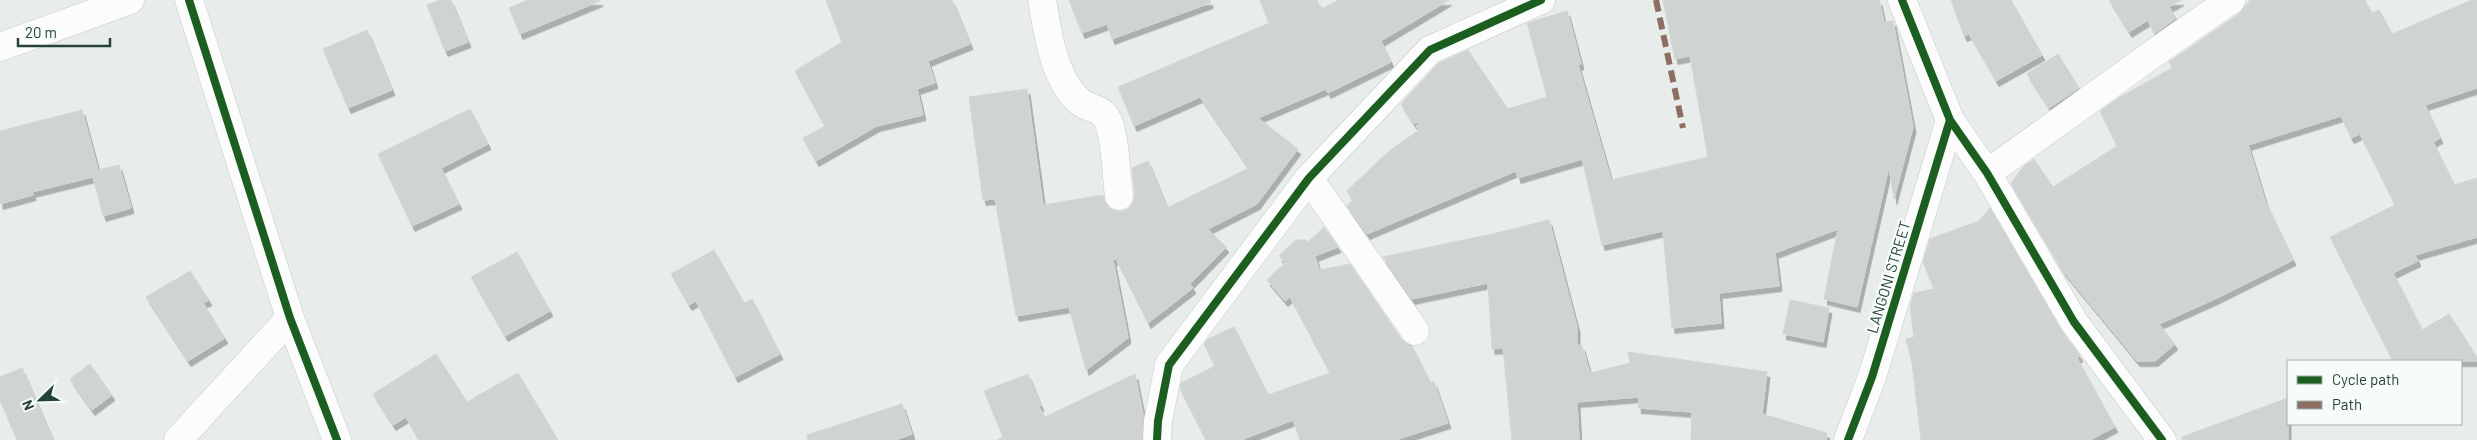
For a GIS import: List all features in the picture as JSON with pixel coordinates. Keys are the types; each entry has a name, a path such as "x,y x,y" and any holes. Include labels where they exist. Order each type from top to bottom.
{"street":[{"path":"0,46 130,0"},
{"path":"189,0 290,318 337,440"},
{"path":"1042,0 1050,39 1060,73 1069,89 1080,102 1099,109 1110,126 1119,196"},
{"path":"1157,440 1158,421 1169,365 1309,178 1430,50 1541,0"},
{"path":"1902,0 1950,120 1987,173 2074,322 2162,440"},
{"path":"1987,173 2107,88 2164,44 2232,0"},
{"name":"LANGONI STREET","path":"1848,440 1872,377 1950,120"},
{"path":"1309,178 1414,332"},
{"path":"178,440 290,318"}],"building":[{"path":"440,0 451,0 468,42 445,51 427,5"},
{"path":"528,0 600,1 520,34 509,8"},
{"path":"826,0 952,0 970,44 928,61 935,83 917,89 923,115 877,126 816,161 803,138 825,126 795,71 842,42"},
{"path":"1069,0 1210,0 1210,3 1112,39 1107,24 1082,33"},
{"path":"1260,0 1317,0 1321,9 1339,0 1449,0 1381,41 1391,62 1328,93 1326,89 1258,118 1298,149 1257,204 1208,229 1226,247 1190,284 1193,288 1148,323 1116,259 1113,260 1128,338 1086,370 1069,307 1016,316 995,199 983,200 969,97 1027,89 1043,205 1103,195 1106,205 1112,210 1120,212 1128,209 1133,203 1135,195 1132,168 1148,161 1167,208 1249,168 1200,97 1134,126 1118,87 1269,23"},
{"path":"1663,0 1879,0 1884,22 1893,21 1913,127 1894,199 1889,166 1857,307 1824,299 1838,229 1775,253 1779,286 1719,293 1721,323 1672,328 1663,231 1602,245 1582,159 1518,178 1516,171 1367,234 1347,206 1353,200 1347,191 1389,151 1419,130 1416,126 1421,121 1414,124 1401,104 1439,63 1468,50 1508,109 1547,97 1527,23 1567,11 1581,64 1578,65 1611,180 1708,157 1690,56 1675,59"},
{"path":"1951,0 2011,0 2042,55 1996,81 1969,34 1964,36"},
{"path":"2109,0 2181,0 2169,7 2176,18 2154,34 2148,20 2129,32"},
{"path":"2250,0 2365,0 2372,13 2379,10 2392,34 2472,0 2477,0 2477,88 2425,105 2440,138 2433,142 2454,185 2477,178 2477,237 2415,255 2418,261 2393,273 2422,330 2449,314 2477,357 2477,361 2392,360 2330,237 2395,205 2360,134 2351,138 2341,116 2248,145 2265,201 2293,260 2215,299 2159,324 2175,344 2155,361 2137,361 2063,271 2011,183 2024,166 2034,159 2053,187 2117,146 2100,111 2120,97 2172,68 2169,62 2240,13"},
{"path":"367,30 392,90 348,108 323,49"},
{"path":"2058,54 2079,88 2049,108 2027,74"},
{"path":"470,109 488,144 441,168 459,204 412,226 378,154"},
{"path":"82,110 98,170 119,165 131,208 103,216 93,177 32,192 33,195 0,204 0,131"},
{"path":"1990,208 2061,330 2080,356 2077,358 2115,427 2090,440 1921,440 1912,363 1906,339 1914,337 1910,307 1914,293 1934,289 1923,262 1930,239 1979,221"},
{"path":"1549,220 1577,327 1577,345 1582,346 1590,373 1630,363 1628,352 1767,372 1762,414 1827,433 1826,440 1691,440 1692,412 1638,408 1639,397 1577,402 1579,440 1512,440 1503,348 1492,349 1488,283 1412,299 1383,257"},
{"path":"1324,227 1338,247 1315,256 1319,270 1350,264 1402,340 1412,346 1430,383 1434,382 1448,423 1395,440 1300,440 1293,420 1241,440 1206,440 1180,389 1181,383 1215,366 1204,344 1208,339 1234,327 1268,395 1330,373 1290,297 1285,301 1267,280 1285,263 1279,256 1296,240 1306,240 1308,242"},
{"path":"714,250 744,303 752,299 780,354 735,377 696,301 689,305 671,274"},
{"path":"517,252 550,311 505,336 471,277"},
{"path":"190,271 209,300 203,303 225,338 188,361 146,297"},
{"path":"1790,300 1829,308 1823,342 1783,334"},
{"path":"436,354 467,402 518,373 558,440 419,440 406,417 393,425 373,394"},
{"path":"90,364 112,395 92,410 70,379"},
{"path":"22,368 53,440 17,440 0,400 0,377"},
{"path":"1028,374 1041,406 1039,407 1045,417 1135,374 1143,415 1142,440 997,440 1003,437 984,391"},
{"path":"2287,398 2288,440 2182,440 2182,437"},
{"path":"902,404 912,434 895,440 808,440 807,435"}],"marked path":[{"path":"1656,0 1683,128"}],"cycle path":[{"path":"189,0 290,318 337,440"},
{"path":"1157,440 1158,421 1169,365 1309,178 1430,50 1541,0"},
{"path":"1902,0 1950,120 1987,173 2074,322 2162,440"},
{"path":"1848,440 1872,377 1950,120"}]}
